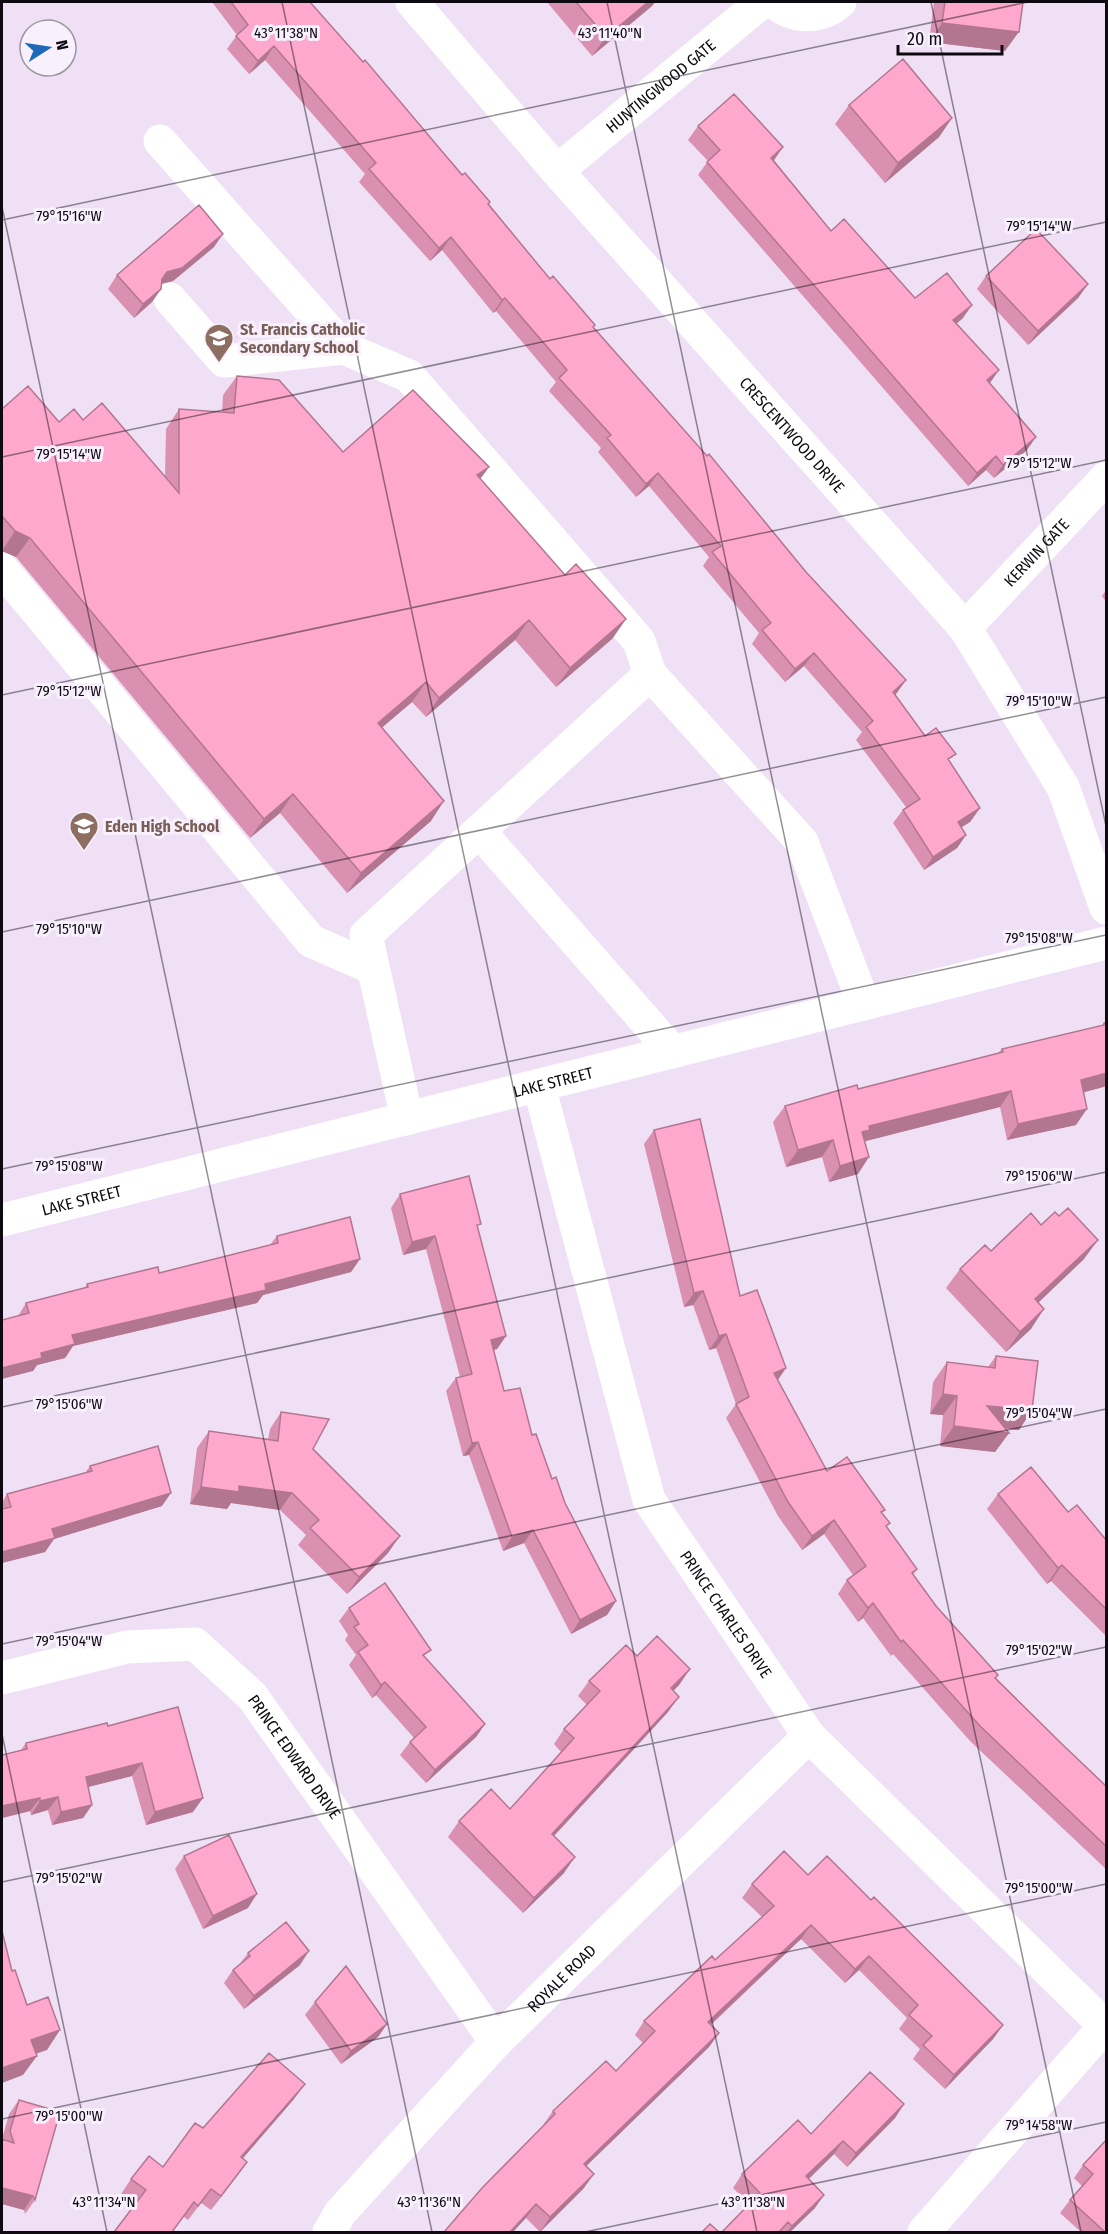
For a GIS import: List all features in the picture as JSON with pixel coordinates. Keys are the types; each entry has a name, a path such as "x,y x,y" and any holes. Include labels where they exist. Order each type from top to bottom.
{"street":[{"name":"CRESCENTWOOD DRIVE","path":"412,2 557,171 965,628 1063,788 1107,908"},
{"name":"HUNTINGWOOD GATE","path":"557,171 762,2"},
{"path":"774,2 794,14 809,15 824,12 840,2"},
{"path":"160,141 344,348 409,376 639,641 650,674 802,842 864,1004"},
{"path":"170,299 224,361 344,348"},
{"name":"KERWIN GATE","path":"965,628 1107,478"},
{"path":"2,569 311,941 373,968"},
{"path":"407,1119 366,935 650,674"},
{"path":"479,831 673,1052"},
{"name":"LAKE STREET","path":"2,1220 1107,943"},
{"name":"PRINCE CHARLES DRIVE","path":"539,1086 649,1500 809,1736 1106,2026"},
{"name":"PRINCE EDWARD DRIVE","path":"2,1678 127,1647 195,1644 252,1696 496,2042"},
{"name":"ROYALE ROAD","path":"329,2232 340,2213 496,2042 809,1736"},
{"path":"924,2232 1106,2026"}],"building":[{"path":"231,2 310,2 363,62 365,60 462,175 465,173 550,279 553,276 595,325 593,327 707,456 709,454 806,572 906,680 893,692 925,736 936,728 956,754 948,759 980,808 958,822 966,835 933,857 903,810 920,799 866,727 873,721 814,653 795,669 762,630 771,623 712,552 721,546 658,473 646,484 607,438 611,435 559,378 567,370 505,298 502,300 451,237 439,248 369,169 376,163 274,46 258,61 236,36 248,25"},
{"path":"576,2 648,2 606,37"},
{"path":"945,2 1023,2 1019,32 942,23"},
{"path":"903,59 952,118 898,163 849,105"},
{"path":"734,94 783,147 771,158 831,231 844,219 915,298 947,273 972,305 953,320 999,370 987,380 1036,437 1003,465 996,456 977,473 707,162 720,150 698,126"},
{"path":"199,205 223,234 182,268 167,272 162,279 161,289 143,304 117,275"},
{"path":"1036,229 1088,284 1038,331 986,276"},
{"path":"237,376 279,380 343,452 413,390 489,467 477,475 565,575 576,564 626,619 570,668 529,620 439,698 426,682 378,723 444,801 361,873 293,794 264,819 30,538 15,531 2,516 2,409 28,386 59,422 74,409 83,420 102,403 179,493 179,409 234,413"},
{"path":"1107,1022 1107,1073 1081,1080 1087,1109 1018,1124 1011,1091 869,1126 870,1130 862,1132 869,1157 840,1166 833,1140 798,1150 785,1106 857,1085 858,1089 1003,1052 1002,1049 1104,1025"},
{"path":"700,1119 740,1296 757,1290 786,1368 774,1373 827,1471 847,1457 885,1510 881,1512 890,1523 886,1526 917,1569 912,1573 936,1606 998,1675 995,1678 1107,1787 1107,1847 980,1726 903,1640 901,1642 873,1603 868,1608 847,1580 866,1566 834,1520 812,1536 788,1502 736,1404 749,1397 726,1334 719,1336 703,1291 694,1293 654,1130"},
{"path":"469,1176 481,1224 477,1225 506,1336 491,1340 504,1391 520,1388 532,1435 536,1434 552,1479 556,1477 565,1503 616,1601 580,1620 533,1530 512,1537 478,1442 472,1443 456,1378 472,1374 435,1236 412,1242 400,1194"},
{"path":"1068,1208 1098,1240 1035,1299 1044,1309 1020,1332 960,1269 985,1245 991,1251 1031,1213 1041,1225 1055,1212 1059,1216"},
{"path":"350,1217 360,1259 265,1284 266,1290 72,1335 75,1344 41,1353 42,1358 2,1368 2,1320 29,1313 26,1303 88,1287 87,1284 158,1267 159,1273 278,1243 277,1236"},
{"path":"996,1356 1038,1361 1032,1410 987,1406 1009,1433 954,1426 957,1396 943,1394 947,1362 995,1368"},
{"path":"281,1412 329,1419 313,1449 400,1536 359,1577 310,1528 319,1520 292,1493 239,1486 239,1492 201,1487 209,1431 278,1441"},
{"path":"158,1446 171,1493 52,1529 55,1538 2,1552 2,1509 11,1507 7,1494 92,1471 90,1466"},
{"path":"1031,1467 1068,1512 1077,1505 1107,1541 1107,1610 1062,1565 1058,1568 998,1494"},
{"path":"385,1583 431,1650 423,1655 485,1724 435,1770 410,1742 426,1727 385,1682 381,1685 358,1652 368,1645 354,1627 359,1624 349,1608"},
{"path":"657,1636 690,1669 671,1688 679,1697 552,1834 575,1857 534,1898 459,1821 491,1789 510,1809 574,1738 564,1729 600,1691 589,1681 626,1645 637,1656"},
{"path":"178,1707 203,1798 155,1812 142,1763 86,1777 92,1805 61,1812 58,1797 40,1801 40,1798 2,1806 2,1755 27,1749 26,1743 107,1723 108,1726"},
{"path":"229,1835 257,1894 213,1916 184,1856"},
{"path":"784,1851 808,1875 827,1856 871,1900 874,1897 1003,2025 954,2075 923,2045 932,2036 909,2015 918,2005 869,1956 855,1969 811,1925 708,2022 719,2033 584,2164 594,2174 550,2217 536,2204 510,2232 444,2232 482,2188 555,2114 553,2111 606,2061 616,2071 655,2031 644,2021 712,1956 715,1960 774,1906 752,1884"},
{"path":"286,1922 309,1951 254,1996 233,1970 250,1956 248,1953"},
{"path":"2,1931 12,1971 15,1970 27,2005 48,1997 60,2030 31,2040 37,2056 2,2068"},
{"path":"346,1966 387,2024 351,2051 315,2002"},
{"path":"269,2053 305,2084 241,2157 247,2162 221,2196 211,2189 198,2206 194,2202 172,2232 114,2232 146,2190 131,2179 149,2156 163,2167 195,2123 203,2128"},
{"path":"870,2072 904,2104 856,2153 843,2141 806,2176 824,2195 792,2226 788,2222 779,2232 722,2232 760,2193 742,2174 798,2120 811,2134"},
{"path":"19,2100 60,2112 35,2200 33,2196 2,2188 2,2139 14,2143 10,2131"},
{"path":"1107,2139 1107,2232 1105,2232 1070,2200 1093,2174 1083,2165"},
{"path":"710,2224 719,2232 702,2232"}],"place":[{"name":"St. Francis Catholic Secondary School","path":"219,364"},
{"name":"Eden High School","path":"84,852"}]}
